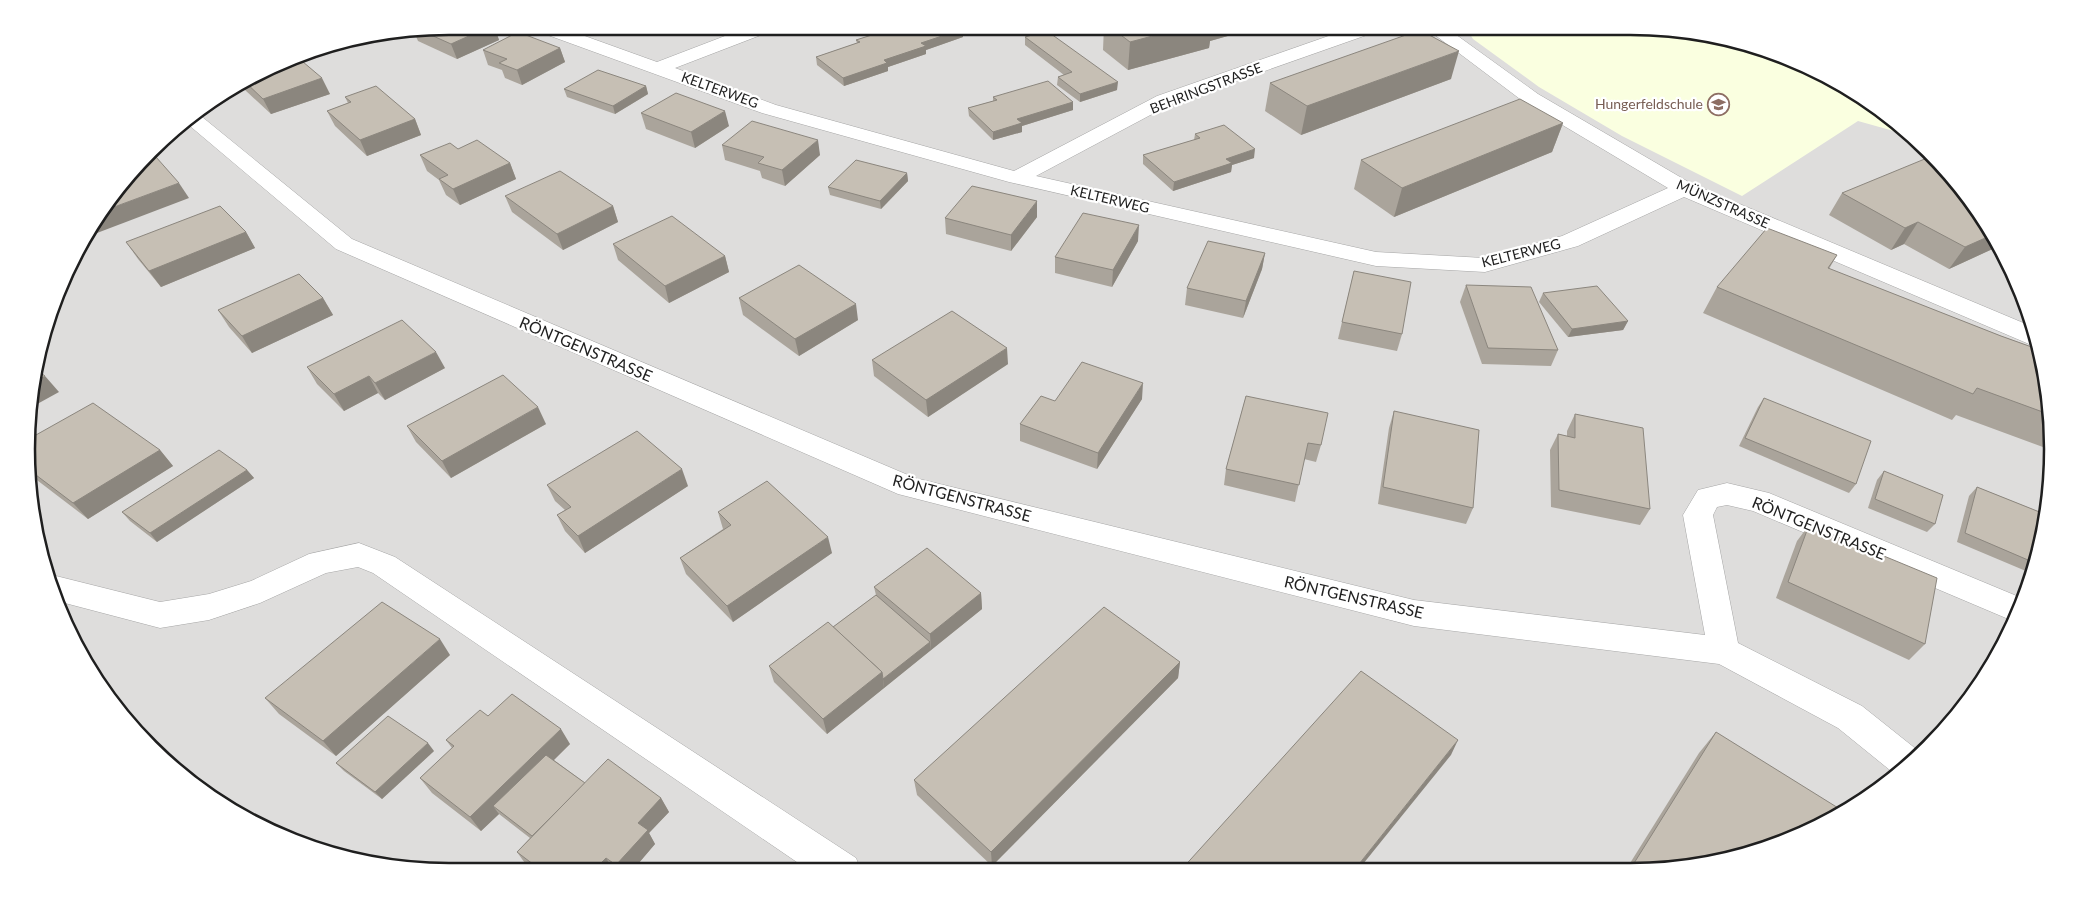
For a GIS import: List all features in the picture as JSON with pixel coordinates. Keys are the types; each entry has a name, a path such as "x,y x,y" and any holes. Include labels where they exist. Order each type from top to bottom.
{"street":[{"name":"KELTERWEG","path":"566,35 769,108 1016,178 1376,259 1485,264 1570,241 1684,189"},
{"path":"659,68 745,35"},
{"name":"BEHRINGSTRASSE","path":"1016,178 1164,100 1349,35"},
{"name":"MÜNZSTRASSE","path":"1444,35 1531,98 1684,189 2027,334"},
{"name":"RÖNTGENSTRASSE","path":"196,122 344,244 908,487 1414,613 1724,650 1850,717 1903,760"},
{"name":"RÖNTGENSTRASSE","path":"1724,650 1698,515 1708,498 1727,494 1759,501 2012,607"},
{"path":"60,589 160,615 209,607 260,590 320,562 359,555 384,565 832,863"}],"shaded area":[{"name":"Hungerfeldschule","path":"1471,35 1630,35 1657,36 1711,43 1763,57 1813,78 1837,90 1860,105 1895,131 1858,121 1742,196 1622,136 1539,87 1473,39"},
{"path":"1630,35 1657,36 1711,43 1763,57 1837,90 1903,138 1923,156 1958,197 1989,242 2001,266 2022,316 2030,342 2036,368 2043,422 2043,476 2040,503 2036,530 2022,582 2001,632 1989,656 1974,679 1941,722 1903,760 1860,793 1837,808 1813,820 1763,841 1711,855 1657,862 1630,863 449,863 422,862 368,855 316,841 242,808 176,760 138,722 90,656 57,582 43,530 36,476 35,449 39,395 49,342 57,316 78,266 90,242 105,219 156,156 219,105 242,90 266,78 316,57 342,49 368,43 422,36"}],"building":[{"path":"471,35 451,44 432,36"},
{"path":"512,35 526,35 560,48 517,70 499,63 507,59 483,50"},
{"path":"872,35 945,35 921,43 926,46 884,60 887,63 843,78 816,57 860,42 856,40"},
{"path":"1053,35 1118,82 1080,94 1058,77 1072,72 1025,37"},
{"path":"1121,35 1156,35 1130,42"},
{"path":"1406,35 1429,35 1459,51 1307,106 1270,83"},
{"path":"303,62 322,78 263,99 250,86"},
{"path":"598,70 646,86 613,106 564,89"},
{"path":"1048,81 1073,102 1017,119 1022,123 993,132 968,108 997,100 993,97"},
{"path":"376,86 415,119 360,140 327,111 351,102 345,97"},
{"path":"676,93 725,111 691,132 641,113"},
{"path":"1520,99 1563,123 1402,188 1361,160"},
{"path":"752,121 818,140 782,170 758,163 764,157 722,145"},
{"path":"1224,125 1255,149 1226,159 1232,163 1174,182 1143,155 1200,138 1195,134"},
{"path":"477,140 510,163 453,189 439,179 448,175 420,155 450,143 458,149"},
{"path":"155,157 179,183 114,207 138,176"},
{"path":"1925,159 1958,197 1986,238 1965,247 1918,222 1905,228 1842,193"},
{"path":"856,160 907,173 880,201 828,187"},
{"path":"560,171 613,206 557,234 505,196"},
{"path":"972,186 1037,201 1011,235 945,218"},
{"path":"220,206 246,232 149,271 126,242"},
{"path":"1083,213 1139,225 1113,270 1055,257"},
{"path":"672,216 725,256 665,286 613,244"},
{"path":"1767,228 1837,255 1828,268 2031,347 2042,412 1977,388 1973,394 1717,287"},
{"path":"1208,241 1265,253 1246,301 1187,288"},
{"path":"799,265 856,304 795,339 739,298"},
{"path":"1354,271 1411,282 1402,334 1342,322"},
{"path":"299,274 323,298 242,336 218,310"},
{"path":"1466,285 1531,287 1558,350 1488,348"},
{"path":"1597,286 1628,321 1572,329 1543,293"},
{"path":"952,311 1007,348 926,400 872,360"},
{"path":"402,320 436,352 375,383 369,376 334,394 307,367"},
{"path":"1082,362 1143,383 1098,453 1020,424 1041,396 1055,401"},
{"path":"503,375 538,407 442,461 407,426"},
{"path":"1246,396 1328,413 1321,445 1308,443 1299,485 1226,469"},
{"path":"1764,398 1871,441 1856,484 1745,438"},
{"path":"93,403 160,450 73,503 36,475 36,435"},
{"path":"1394,411 1479,430 1473,508 1383,487"},
{"path":"1575,414 1643,428 1650,509 1559,490 1558,434 1575,438"},
{"path":"637,431 682,469 578,536 557,515 571,507 547,485"},
{"path":"219,450 247,470 150,533 122,512"},
{"path":"1884,471 1943,495 1935,524 1875,499"},
{"path":"767,481 828,537 727,606 680,558 731,525 718,512"},
{"path":"1977,487 2039,512 2029,560 1965,533"},
{"path":"1809,525 1937,578 1925,644 1788,582"},
{"path":"927,548 981,593 930,634 874,587"},
{"path":"876,595 930,642 883,679 882,672 833,627"},
{"path":"382,602 440,639 323,741 265,698"},
{"path":"1104,607 1180,662 991,852 914,780"},
{"path":"828,622 882,672 823,719 769,666"},
{"path":"1361,671 1458,740 1360,863 1187,863"},
{"path":"512,694 561,729 470,817 420,778 454,746 446,740 480,710 488,716"},
{"path":"388,716 428,743 375,792 336,763"},
{"path":"1716,732 1838,808 1788,831 1737,849 1684,859 1634,863"},
{"path":"546,755 585,783 532,836 493,806"},
{"path":"608,759 661,798 638,823 648,830 618,863 613,863 606,858 601,863 531,863 517,852"}],"place":[{"name":"Hungerfeldschule","path":"1719,104"}]}
